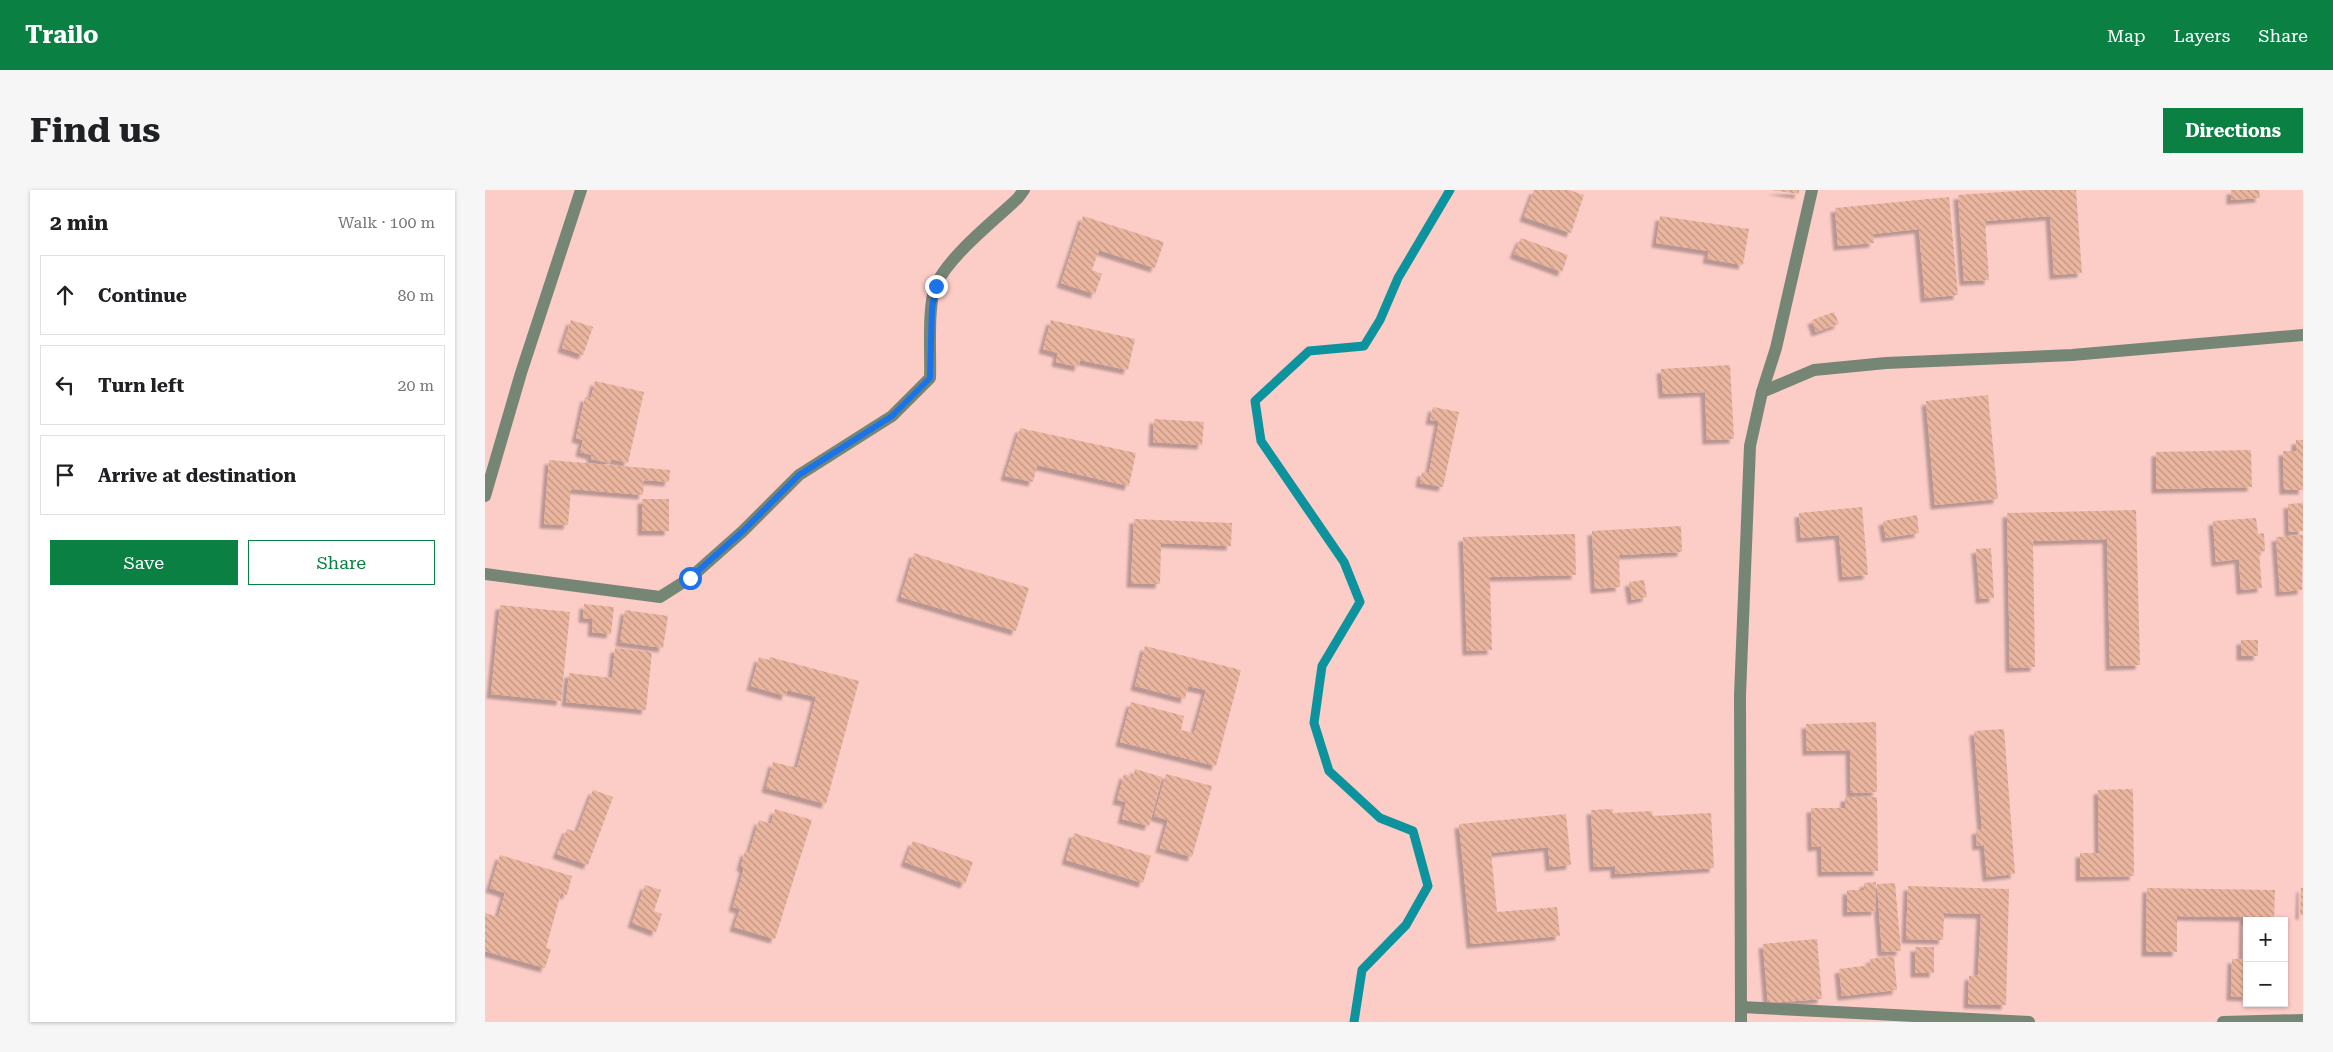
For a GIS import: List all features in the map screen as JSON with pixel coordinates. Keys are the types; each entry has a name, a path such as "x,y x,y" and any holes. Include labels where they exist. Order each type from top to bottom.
{"street":[{"path":"485,496 521,372 581,190"},
{"path":"485,574 660,598 690,578 743,531 799,475 892,416 930,378 932,309 936,286 956,257 1024,190"},
{"path":"1741,1022 1740,695 1750,446 1762,392 1776,348 1812,190"},
{"path":"1762,392 1814,370 1885,364 2072,355 2303,335"},
{"path":"1741,1007 2029,1022"},
{"path":"2223,1022 2303,1020"}],"building":[{"path":"1534,190 1569,190 1584,195 1571,233 1524,217"},
{"path":"1772,190 1799,190 1799,194"},
{"path":"2032,190 2076,190 2082,273 2054,275 2050,216 1985,221 1989,280 1964,281 1958,195"},
{"path":"2231,190 2259,190 2260,198 2231,200"},
{"path":"1949,197 1958,295 1925,298 1919,229 1873,234 1874,243 1838,246 1835,208"},
{"path":"1083,216 1164,242 1155,268 1099,250 1092,270 1102,274 1095,294 1061,283"},
{"path":"1660,216 1749,229 1743,265 1707,259 1709,251 1656,243"},
{"path":"1521,238 1568,255 1562,272 1514,254"},
{"path":"1834,312 1839,324 1816,332 1812,320"},
{"path":"571,320 593,327 583,355 562,348"},
{"path":"1051,320 1135,339 1128,370 1080,360 1079,367 1056,362 1058,353 1043,349"},
{"path":"1730,365 1734,439 1707,440 1705,392 1663,394 1661,369"},
{"path":"595,381 644,392 628,463 611,459 610,463 591,459 592,455 580,452 583,440 576,438 585,397 591,398"},
{"path":"1988,395 1998,499 1935,505 1926,401"},
{"path":"1433,407 1459,412 1443,487 1420,483 1422,472 1429,473 1439,421 1430,420"},
{"path":"1154,419 1204,422 1202,445 1153,442"},
{"path":"1020,428 1136,453 1129,486 1037,465 1033,482 1005,476"},
{"path":"2296,440 2303,440 2303,490 2284,490 2283,451 2296,451"},
{"path":"2251,450 2252,487 2156,489 2156,452"},
{"path":"549,460 670,470 669,482 644,480 643,495 571,489 568,525 544,524"},
{"path":"642,499 669,499 669,531 642,531"},
{"path":"2303,503 2303,531 2289,532 2288,504"},
{"path":"1862,507 1868,575 1843,577 1839,535 1801,538 1799,513"},
{"path":"2136,510 2140,665 2110,666 2107,539 2033,541 2035,667 2010,668 2007,513"},
{"path":"1917,515 1919,533 1886,538 1883,521"},
{"path":"2256,518 2258,534 2264,533 2265,551 2259,552 2262,588 2241,590 2239,559 2216,562 2213,521"},
{"path":"1134,519 1232,523 1231,546 1161,543 1160,584 1131,583"},
{"path":"1681,526 1682,552 1619,555 1620,587 1595,589 1592,531"},
{"path":"1575,534 1576,575 1490,577 1492,650 1467,651 1463,537"},
{"path":"2303,535 2302,590 2280,592 2276,537"},
{"path":"1991,548 1994,598 1980,599 1976,549"},
{"path":"914,553 1029,588 1016,631 901,597"},
{"path":"1644,580 1647,597 1632,600 1629,582"},
{"path":"584,604 614,607 611,634 592,632 593,619 583,618"},
{"path":"500,605 570,612 561,701 491,694"},
{"path":"625,610 668,616 663,648 620,642"},
{"path":"2241,640 2258,640 2258,656 2241,656"},
{"path":"1145,646 1241,670 1216,766 1120,742 1131,702 1184,716 1181,730 1194,733 1206,690 1188,686 1185,699 1135,686"},
{"path":"615,648 652,652 646,710 566,702 569,673 612,678"},
{"path":"759,657 769,660 770,657 859,681 826,804 766,788 773,762 797,768 816,697 787,690 786,696 751,686"},
{"path":"1876,722 1877,792 1851,793 1850,750 1807,751 1806,724"},
{"path":"2004,729 2015,874 1987,877 1984,845 1977,846 1976,830 1982,829 1974,731"},
{"path":"1135,769 1162,777 1149,826 1122,819 1126,802 1117,800 1124,774 1133,777"},
{"path":"1166,774 1212,786 1192,857 1160,848 1168,820 1154,816"},
{"path":"2133,789 2134,876 2080,877 2080,853 2099,853 2098,790"},
{"path":"593,790 613,797 588,865 557,854 567,829 577,832"},
{"path":"1845,797 1877,797 1878,871 1822,872 1821,846 1812,847 1811,808 1845,808"},
{"path":"775,809 812,820 775,939 734,927 740,909 733,907 744,868 741,866 745,851 749,853 759,820 771,824"},
{"path":"1613,809 1613,813 1652,811 1653,816 1711,813 1714,868 1615,874 1615,866 1594,867 1591,810"},
{"path":"1566,814 1571,865 1550,867 1548,847 1491,853 1497,912 1557,907 1560,936 1471,944 1459,824"},
{"path":"1074,833 1151,856 1143,883 1066,860"},
{"path":"913,841 973,862 965,884 905,862"},
{"path":"500,855 572,876 567,895 561,893 546,948 551,949 545,968 485,951 485,913 498,917 505,893 490,888"},
{"path":"1876,882 1876,911 1847,912 1847,890 1864,890 1864,883"},
{"path":"1895,883 1901,951 1882,952 1877,884"},
{"path":"645,885 661,890 654,911 662,914 656,932 632,923"},
{"path":"1908,886 2009,889 2006,1005 1968,1004 1969,976 1978,975 1981,914 1944,913 1943,940 1906,939"},
{"path":"2147,888 2275,890 2274,917 2177,916 2177,952 2146,952"},
{"path":"2301,888 2303,888 2303,915 2300,915"},
{"path":"1817,939 1822,999 1768,1003 1763,944"},
{"path":"1915,947 1934,947 1934,973 1915,973"},
{"path":"1894,956 1897,990 1842,996 1839,969 1871,965 1870,959"},
{"path":"2232,959 2243,959 2243,997 2231,996"}],"waterway":[{"path":"1354,1022 1362,970 1406,925 1428,886 1413,831 1380,818 1329,771 1314,723 1322,666 1360,602 1344,562 1261,441 1255,401 1309,351 1364,346 1380,320 1398,278 1450,190"}],"route":[{"path":"690,578 743,531 799,475 892,416 930,378 932,309 936,286"}]}
